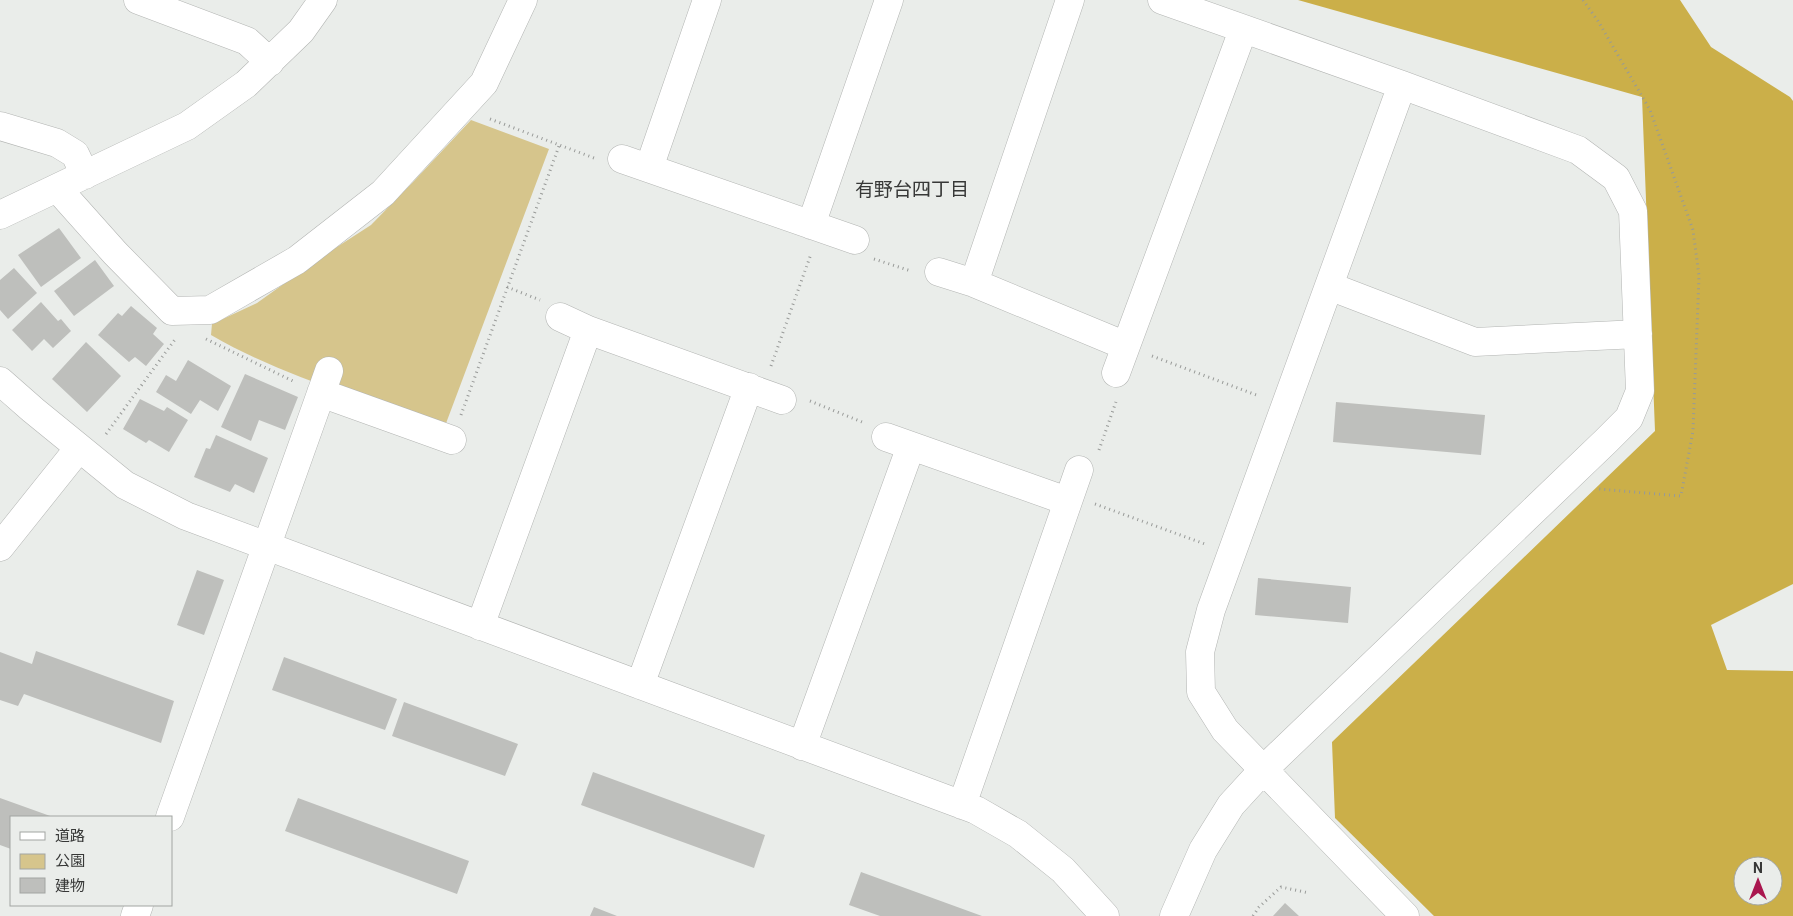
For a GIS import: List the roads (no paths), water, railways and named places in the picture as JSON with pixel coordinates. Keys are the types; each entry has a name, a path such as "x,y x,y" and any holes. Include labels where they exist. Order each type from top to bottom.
{"street":[{"path":"138,0 247,41 270,62"},
{"path":"0,215 187,126 246,84 270,62 301,32 323,0"},
{"path":"57,188 172,311 186,318 210,310 297,260 383,193 484,83 523,0"},
{"path":"649,168 707,0"},
{"path":"816,226 889,0"},
{"path":"974,283 1070,0"},
{"path":"1162,0 1578,150 1616,178 1633,211 1640,391 1629,418 1263,770 1230,805 1202,850 1174,916"},
{"path":"1116,373 1243,30"},
{"path":"1402,85 1231,553 1211,610 1200,652 1201,692 1225,730 1405,916"},
{"path":"0,126 57,143 75,154 84,175"},
{"path":"622,159 855,240"},
{"path":"939,272 974,283 1126,346"},
{"path":"1329,286 1475,342 1638,334"},
{"path":"560,317 588,330 764,393 640,685"},
{"path":"480,626 588,330"},
{"path":"0,381 84,453 125,485 186,516 976,810 1018,834 1063,870 1105,916"},
{"path":"170,816 325,382 452,440"},
{"path":"886,437 1067,501"},
{"path":"802,746 911,446"},
{"path":"0,547 84,453"},
{"path":"962,805 1078,470"}],"district":[{"name":"有野台四丁目","path":"912,189"}]}
